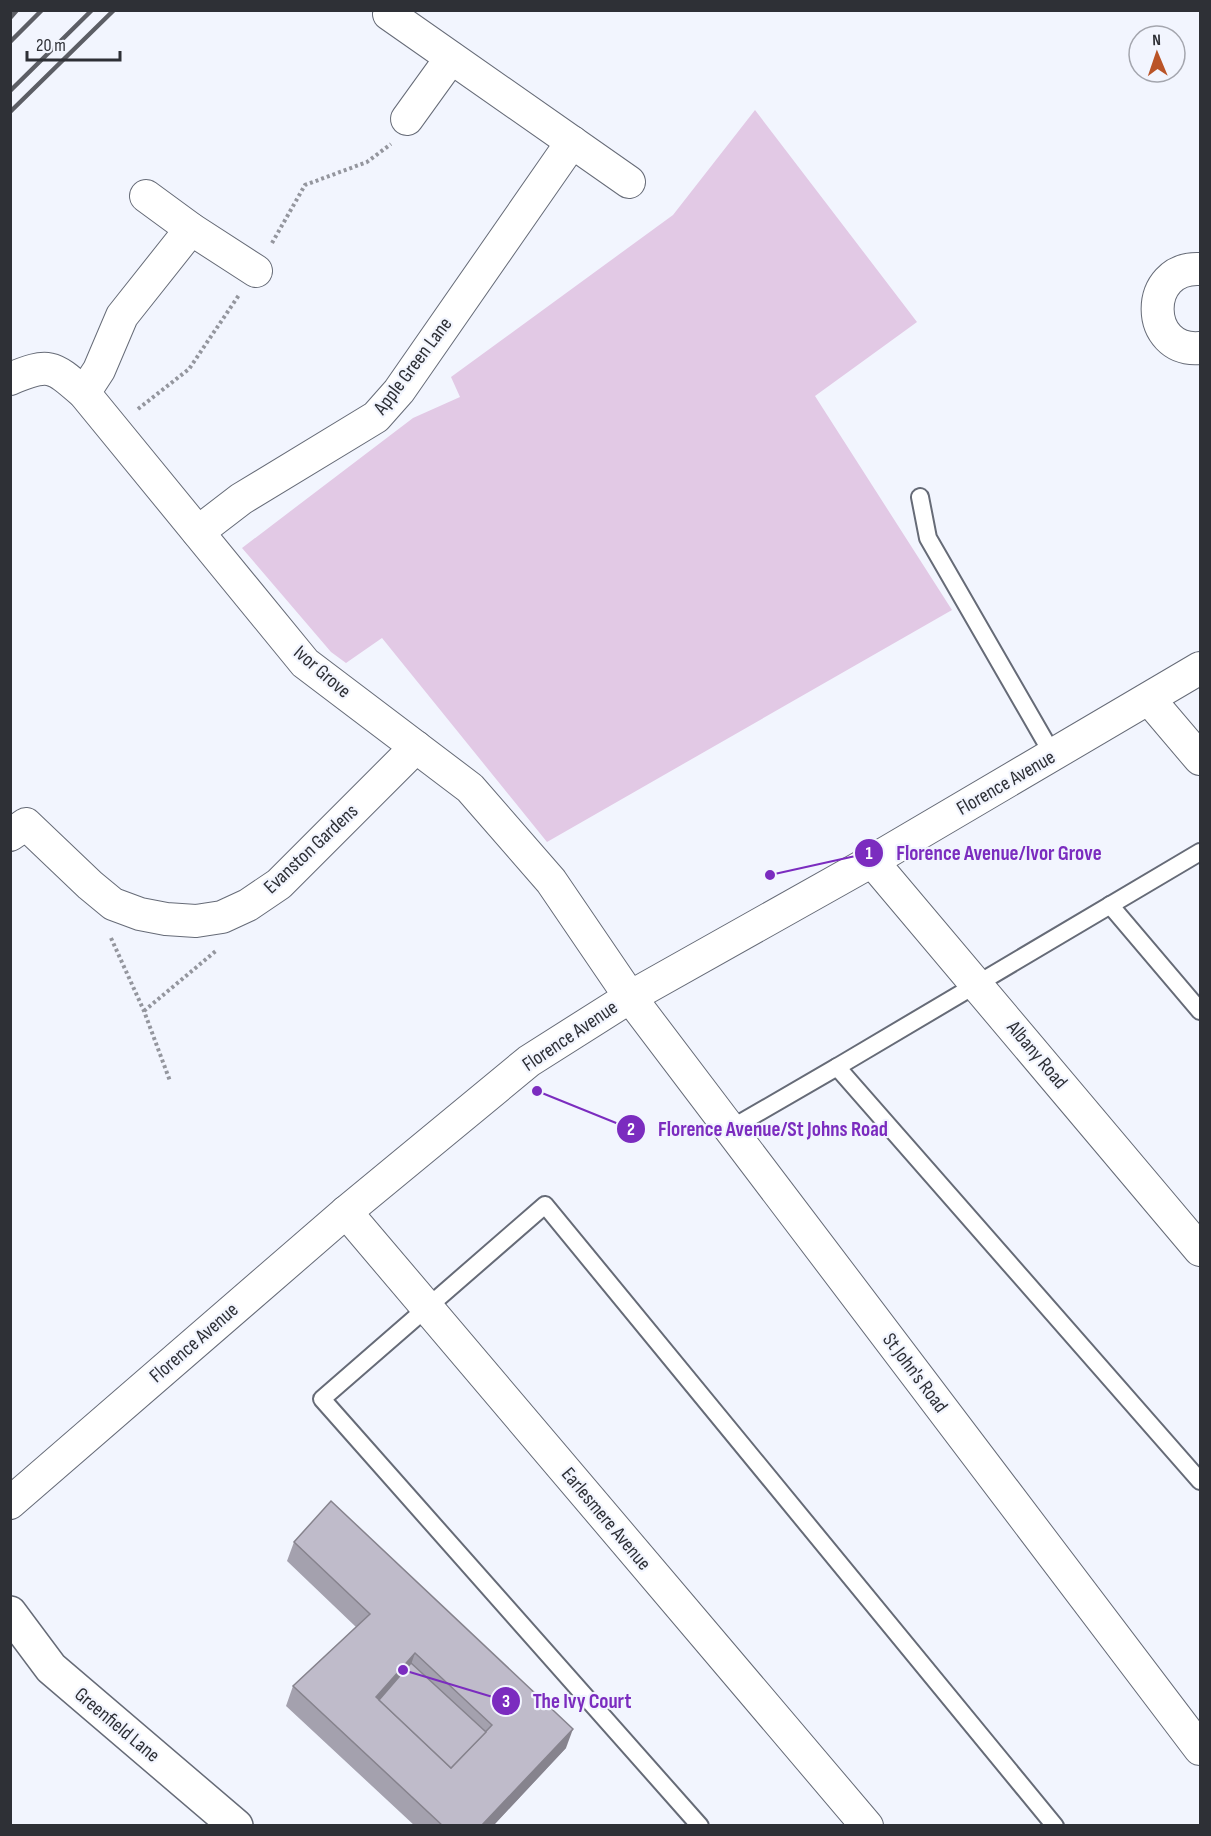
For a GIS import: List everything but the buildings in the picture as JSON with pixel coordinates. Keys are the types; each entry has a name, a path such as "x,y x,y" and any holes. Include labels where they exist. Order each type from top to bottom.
{"street":[{"path":"386,12 629,182"},
{"path":"407,119 451,57"},
{"name":"Apple Green Lane","path":"198,532 241,499 376,417 399,391 573,142"},
{"path":"146,196 191,229 256,271"},
{"path":"84,393 99,370 122,316 191,229"},
{"path":"1200,269 1184,271 1173,277 1164,286 1157,309 1164,331 1172,340 1182,346 1200,348"},
{"name":"Ivor Grove","path":"10,379 35,369 59,371 84,393 305,663 470,788 551,881 630,997"},
{"name":"Florence Avenue","path":"10,1503 345,1212 529,1061 630,997 872,861 1200,668"},
{"path":"1149,699 1200,759"},
{"name":"Evanston Gardens","path":"10,835 26,824 90,885 113,903 140,914 196,921 222,917 279,884 416,747"},
{"name":"Albany Road","path":"872,861 1200,1250"},
{"name":"St John's Road","path":"630,997 1200,1749"},
{"name":"Earlesmere Avenue","path":"345,1212 867,1826"},
{"name":"Greenfield Lane","path":"10,1613 51,1668 236,1826"}],"lane":[{"path":"920,497 928,538 1053,755"},
{"path":"730,1129 1200,852"},
{"path":"1110,905 1200,1011"},
{"path":"837,1067 1200,1481"},
{"path":"700,1826 322,1399 545,1205 1055,1826"}],"path":[{"path":"113,903 104,923 144,1011 170,1081"},
{"path":"144,1011 224,945 222,917"}],"shaded area":[{"path":"755,110 917,322 815,396 952,610 547,842 382,638 346,663 331,652 242,548 413,418 460,397 451,377 673,215"}],"railway":[{"path":"10,18 17,10"},
{"path":"10,42 42,10"},
{"path":"10,91 92,10"},
{"path":"10,112 114,10"}],"place":[{"name":"Florence Avenue/Ivor Grove","path":"770,875"},
{"name":"Florence Avenue/St Johns Road","path":"537,1091"},
{"name":"The Ivy Court","path":"403,1670"}]}
